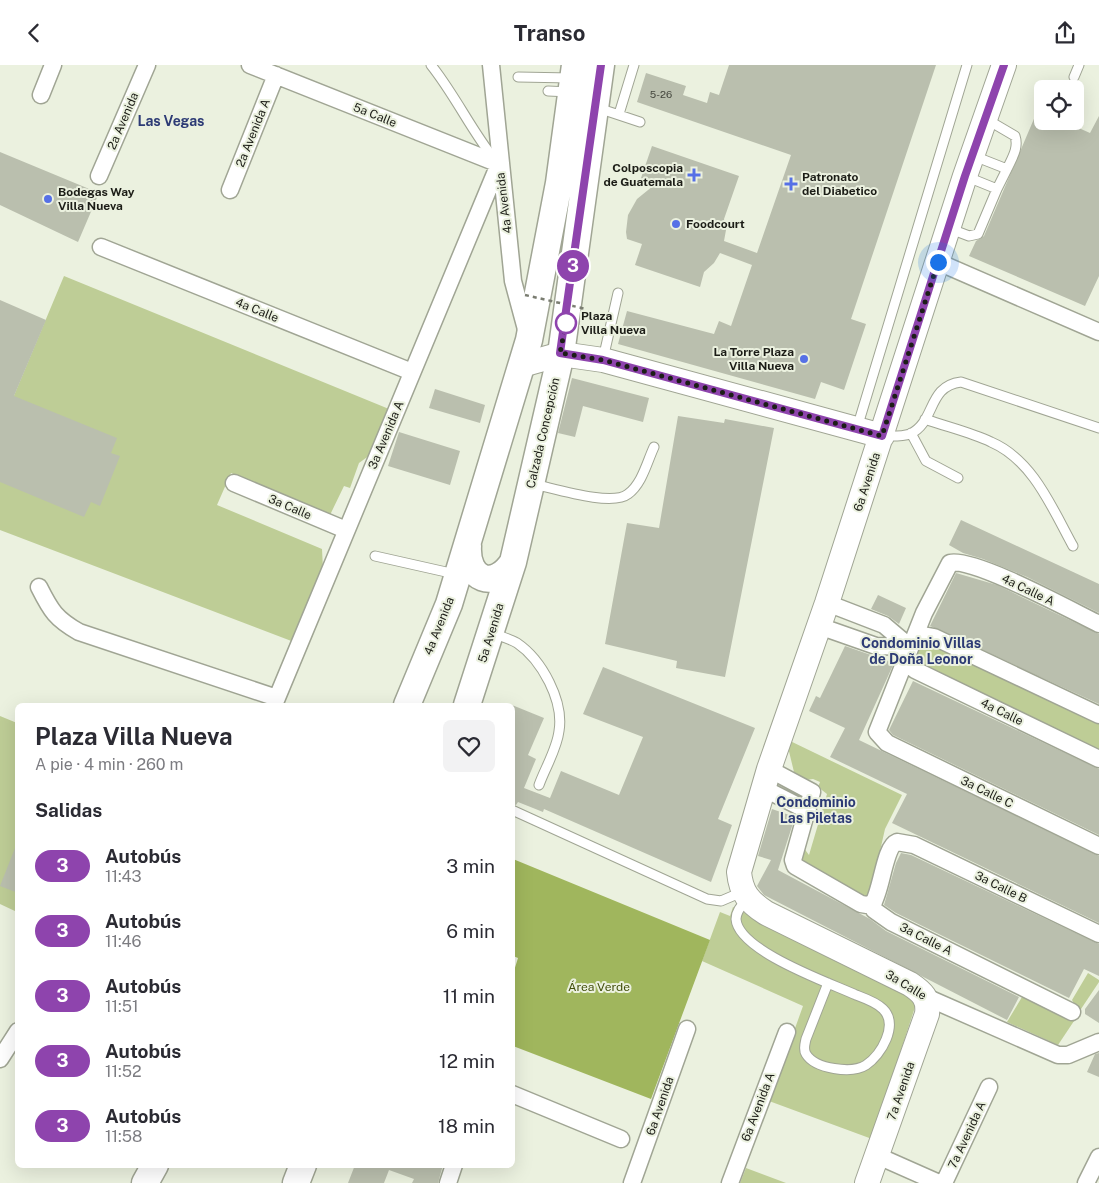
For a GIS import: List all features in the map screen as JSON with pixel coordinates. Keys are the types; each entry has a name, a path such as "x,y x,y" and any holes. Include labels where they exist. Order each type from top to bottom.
{"main road":[{"name":"Calzada Concepción","path":"513,562 560,353 607,111 601,65"},
{"name":"6a Avenida","path":"744,895 739,872 766,779 827,603 948,228 1004,65"},
{"path":"513,562 501,575 487,579 479,576 469,565 468,546 529,340 559,183 567,81"},
{"path":"522,365 560,353 603,360 882,436"},
{"name":"4a Avenida","path":"408,703 449,604 468,546"},
{"name":"5a Avenida","path":"468,703 513,562"},
{"path":"449,604 466,593 480,594 491,603 494,625"},
{"name":"3a Calle","path":"744,895 766,913 910,984 921,991 926,997"},
{"name":"7a Avenida","path":"867,1183 927,1014 926,997"},
{"path":"144,1183 152,1168"},
{"path":"296,1183 301,1168"}],"street":[{"path":"41,95 53,65"},
{"name":"2a Avenida","path":"99,176 147,65"},
{"name":"5a Calle","path":"250,65 499,164"},
{"name":"4a Avenida","path":"491,65 499,164 513,281 529,340"},
{"name":"2a Avenida A","path":"230,190 276,75"},
{"name":"3a Avenida A","path":"275,701 499,164"},
{"name":"4a Calle","path":"101,247 412,373"},
{"path":"938,262 1099,332"},
{"name":"3a Calle","path":"234,483 346,531"},
{"name":"4a Calle A","path":"912,642 946,568 949,564 955,562 986,571 1099,624"},
{"path":"39,587 52,613 63,623 79,632 275,701"},
{"path":"827,603 884,625 912,642"},
{"path":"819,626 876,647 912,642 923,635 932,636 1099,715"},
{"path":"906,663 912,642"},
{"name":"4a Calle","path":"906,663 914,670 1099,759"},
{"name":"3a Calle C","path":"906,663 878,726 878,735 887,743 1099,847"},
{"path":"766,779 812,792 793,862 799,871 861,904 867,905 874,902"},
{"path":"766,779 808,811"},
{"name":"3a Calle B","path":"874,902 880,891 891,846 901,842 926,850 1099,935"},
{"name":"3a Calle A","path":"874,902 872,906 874,911 891,922 1072,1012"},
{"name":"3a Calle","path":"926,997 1058,1055 1068,1055 1099,1042"},
{"name":"6a Avenida","path":"632,1183 687,1029"},
{"name":"6a Avenida A","path":"730,1183 787,1032"},
{"path":"0,1059 15,1036"},
{"name":"7a Avenida A","path":"944,1183 990,1087"},
{"path":"515,1095 621,1139"},
{"path":"878,1156 939,1183"},
{"path":"1086,1183 1099,1157"},
{"path":"448,1183 453,1168"}],"lane":[{"path":"431,65 499,164"},
{"path":"634,65 607,111 640,122"},
{"path":"857,428 967,65"},
{"path":"1074,77 1079,65"},
{"path":"518,77 567,81"},
{"path":"948,228 969,236 978,234 1017,143 1015,136 986,119"},
{"path":"969,165 1007,169"},
{"path":"969,165 997,189"},
{"path":"603,360 618,293"},
{"path":"882,436 899,436 911,433 925,419 940,391 946,386 961,382 1099,429"},
{"path":"925,419 991,441 1016,458 1035,479 1073,546"},
{"path":"911,433 926,461 958,478"},
{"path":"531,483 578,494 620,499 638,484 654,447"},
{"path":"375,556 459,575"},
{"path":"494,625 530,654 544,674 560,710 559,734 539,785"},
{"path":"515,811 707,899 721,901 744,895"},
{"path":"744,895 736,917 743,934 759,948 780,962 828,983 884,1009 888,1019 889,1032 882,1047 866,1065 851,1070 832,1069 814,1061 806,1054 806,1039 828,983"}],"path":[{"path":"525,295 586,309"}],"green space":[{"path":"64,276 389,409 370,455 359,463 350,488 344,486 330,515 231,473 217,505 322,549 323,569 294,642 0,530 0,429"},
{"path":"924,641 1099,721 1099,753 922,667 915,656"},
{"path":"0,716 15,722 15,911 0,904"},
{"path":"786,739 902,795 885,829 870,895 860,897 800,861 803,847 809,855 827,794 818,787 820,782 813,779 806,780 794,772"},
{"name":"Área Verde","path":"515,860 710,940 651,1099 515,1047 515,968 518,958 515,957"},
{"path":"733,907 908,993 916,1004 872,1139 769,1101 803,1006 702,961 720,912 730,916"},
{"path":"1088,973 1099,980 1099,982 1079,1012 1072,1000"},
{"path":"1022,997 1074,1021 1058,1045 1007,1022"},
{"path":"746,1168 786,1183 740,1183"}],"building":[{"path":"729,65 936,65 851,319 866,324 844,390 821,382 815,399 618,344 627,311 714,334 719,321 731,326 752,265 720,253 714,263 704,272 700,287 635,265 642,244 627,239 626,232 628,215 637,199 653,186 640,181 652,146 739,176 724,219 726,230 724,241 757,253 791,155 637,102 646,73 686,86 683,95 707,103 710,92 719,95"},
{"path":"1099,116 1099,276 1085,306 969,256 976,241 984,236 1034,119 1034,130 1083,130 1090,133"},
{"name":"Bodegas Way Villa Nueva","path":"0,152 99,193 78,242 0,205"},
{"path":"0,300 46,320 14,396 117,438 111,453 120,456 100,506 91,502 84,517 0,482"},
{"path":"572,378 649,398 643,422 583,406 575,437 558,433"},
{"path":"435,389 485,405 480,423 429,408"},
{"path":"678,416 724,423 725,419 774,428 725,677 676,668 677,661 605,644 627,523 659,528"},
{"path":"399,432 460,451 450,485 388,466"},
{"path":"961,520 1099,584 1099,613 1027,577 963,553 949,545"},
{"path":"956,573 997,585 1099,634 1099,704 930,626"},
{"path":"878,595 906,608 899,624 888,616 871,609"},
{"path":"845,646 894,663 859,740 1099,856 1099,923 892,823 907,794 830,757 845,728 809,711 816,696 820,698"},
{"path":"603,667 755,728 718,819 732,825 711,882 544,809 543,812 518,802 515,805 515,706 544,718 528,755 536,759 524,788 550,798 561,771 619,795 643,737 583,714"},
{"path":"913,681 1099,769 1099,835 893,735 889,730"},
{"path":"772,809 795,817 778,870 870,919 886,931 1019,997 1007,1020 764,895 757,886 771,860 758,856"},
{"path":"15,848 15,892 0,886"},
{"path":"901,853 911,855 1099,944 1099,976 1084,969 1069,998 896,913 884,905 896,863"},
{"path":"1099,990 1099,1023 1085,1014 1085,1009"},
{"path":"1099,1053 1099,1077 1087,1072 1095,1054"},
{"path":"354,1168 442,1168 438,1183 412,1183 414,1179 389,1170 384,1183 348,1183"}],"bus line":[{"name":"3","path":"601,65 566,323 560,353 603,360 882,436 942,245 1004,65"}],"place":[{"name":"Colposcopia de Guatemala","path":"694,175"},
{"name":"Patronato del Diabetico","path":"791,184"},
{"name":"Bodegas Way Villa Nueva","path":"48,199"},
{"name":"Foodcourt","path":"676,224"},
{"name":"Plaza Villa Nueva","path":"566,323"},
{"name":"La Torre Plaza Villa Nueva","path":"804,359"}],"district":[{"name":"Las Vegas","path":"171,121"},
{"name":"Condominio Villas de Doña Leonor","path":"921,651"},
{"name":"Condominio Las Piletas","path":"816,810"}],"route":[{"path":"566,323 560,353 603,360 882,436 938,262"}]}
